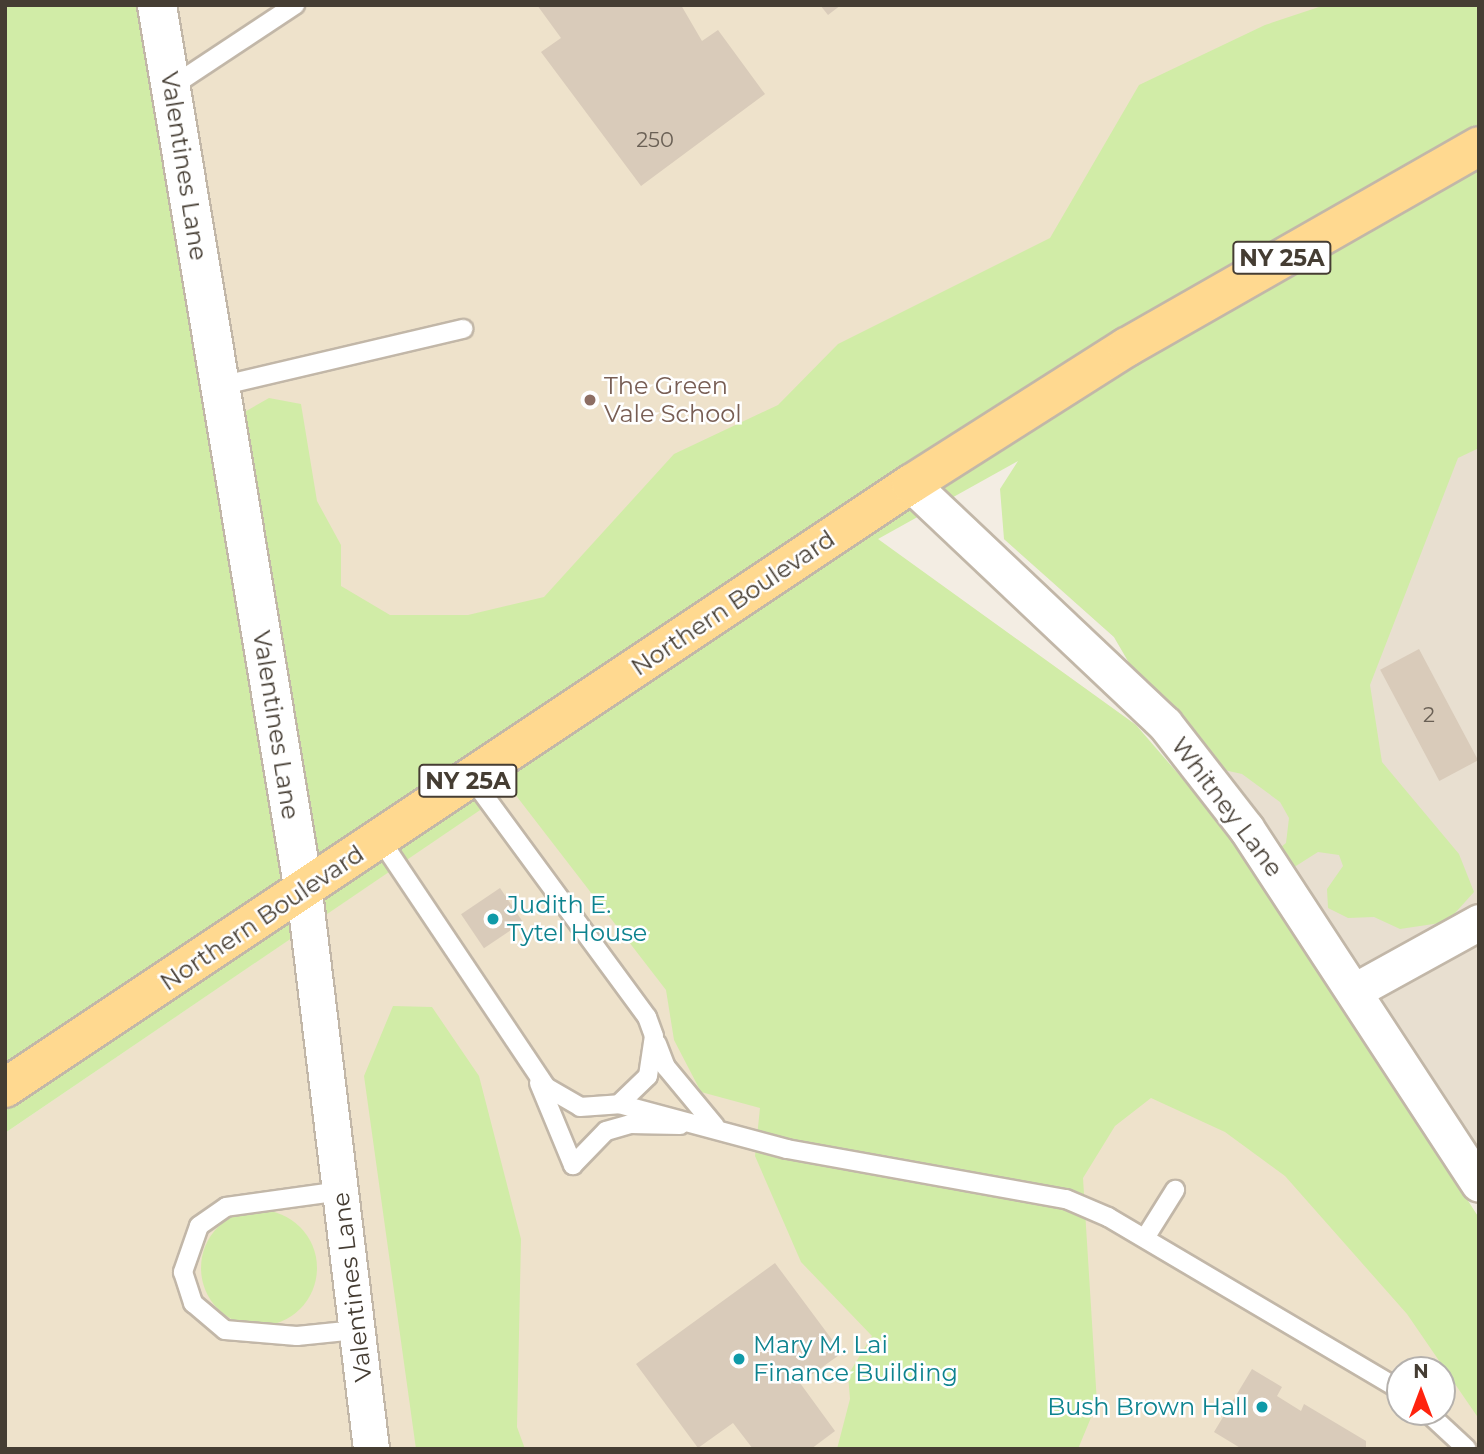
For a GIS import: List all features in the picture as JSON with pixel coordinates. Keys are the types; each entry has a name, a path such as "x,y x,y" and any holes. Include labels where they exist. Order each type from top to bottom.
{"main road":[{"name":"Northern Boulevard","path":"5,1088 911,484 1127,347 1479,146"}],"street":[{"name":"Valentines Lane","path":"157,5 304,891 371,1449"},
{"name":"Whitney Lane","path":"911,484 1164,724 1246,828 1356,990 1479,1184"},
{"path":"1356,990 1479,922"}],"lane":[{"path":"171,87 295,5"},
{"path":"220,386 463,329"},
{"path":"472,779 647,1017 666,1067 717,1128"},
{"path":"380,839 534,1070 561,1100 580,1107 619,1104 717,1128 787,1149 1019,1186 1066,1199 1145,1238 1386,1382"},
{"path":"619,1104 648,1076 654,1036"},
{"path":"534,1070 573,1165 599,1136 630,1124 717,1128"},
{"path":"1145,1238 1175,1190"},
{"path":"341,1191 226,1207 199,1226 183,1272 193,1303 225,1330 284,1336 356,1330"},
{"path":"1442,1426 1467,1449"}],"shaded area":[{"name":"The Green Vale School","path":"157,5 1479,5 313,766"},
{"path":"1479,146 1479,1169 1224,770 1135,673 1114,637 1004,539 1039,402"},
{"path":"877,539 1136,725 1479,1218 1479,1449 5,1449 5,1133"}],"green space":[{"path":"5,5 157,5 241,414 269,398 301,404 317,501 341,545 341,586 390,615 468,615 544,597 674,454 778,405 838,344 1050,238 1139,85 1265,25 1325,5 1479,5 1479,448 1458,458 1370,685 1382,762 1459,854 1474,892 1447,922 1400,929 1374,917 1348,918 1328,908 1327,889 1343,866 1339,855 1318,852 1288,871 1276,851 1286,843 1289,818 1280,802 1242,774 1224,770 1135,673 1114,637 1004,539 1000,489 1018,461 878,539 1136,725 1251,858 1479,1218 1479,1419 1456,1385 1456,1356 1436,1356 1407,1314 1285,1176 1225,1132 1151,1098 1115,1126 1083,1178 1097,1403 1078,1449 837,1449 850,1399 848,1375 872,1336 801,1262 755,1156 760,1108 701,1092 674,1040 666,990 511,789 5,1133"},
{"path":"393,1006 432,1007 479,1076 521,1239 517,1427 525,1449 416,1449 364,1076"},
{"path":"259,1210 281,1214 300,1227 313,1246 317,1268 313,1290 300,1309 281,1322 259,1326 237,1322 218,1309 205,1290 201,1268 205,1246 218,1227 237,1214"}],"building":[{"path":"537,5 681,5 702,41 718,30 765,94 641,186 541,52 561,38"},
{"path":"820,5 841,5 828,15"},
{"path":"1419,649 1478,760 1439,781 1380,670"},
{"name":"Judith E. Tytel House","path":"500,888 523,922 484,948 461,914"},
{"name":"Mary M. Lai Finance Building","path":"775,1263 842,1353 800,1383 835,1431 811,1449 753,1449 733,1423 698,1448 636,1364"},
{"name":"Bush Brown Hall","path":"1252,1369 1282,1387 1277,1396 1301,1411 1304,1404 1366,1441 1366,1449 1242,1449 1214,1432"}],"place":[{"name":"The Green Vale School","path":"590,400"},
{"name":"Judith E. Tytel House","path":"493,919"},
{"name":"Mary M. Lai Finance Building","path":"739,1359"},
{"name":"Bush Brown Hall","path":"1262,1407"}]}
